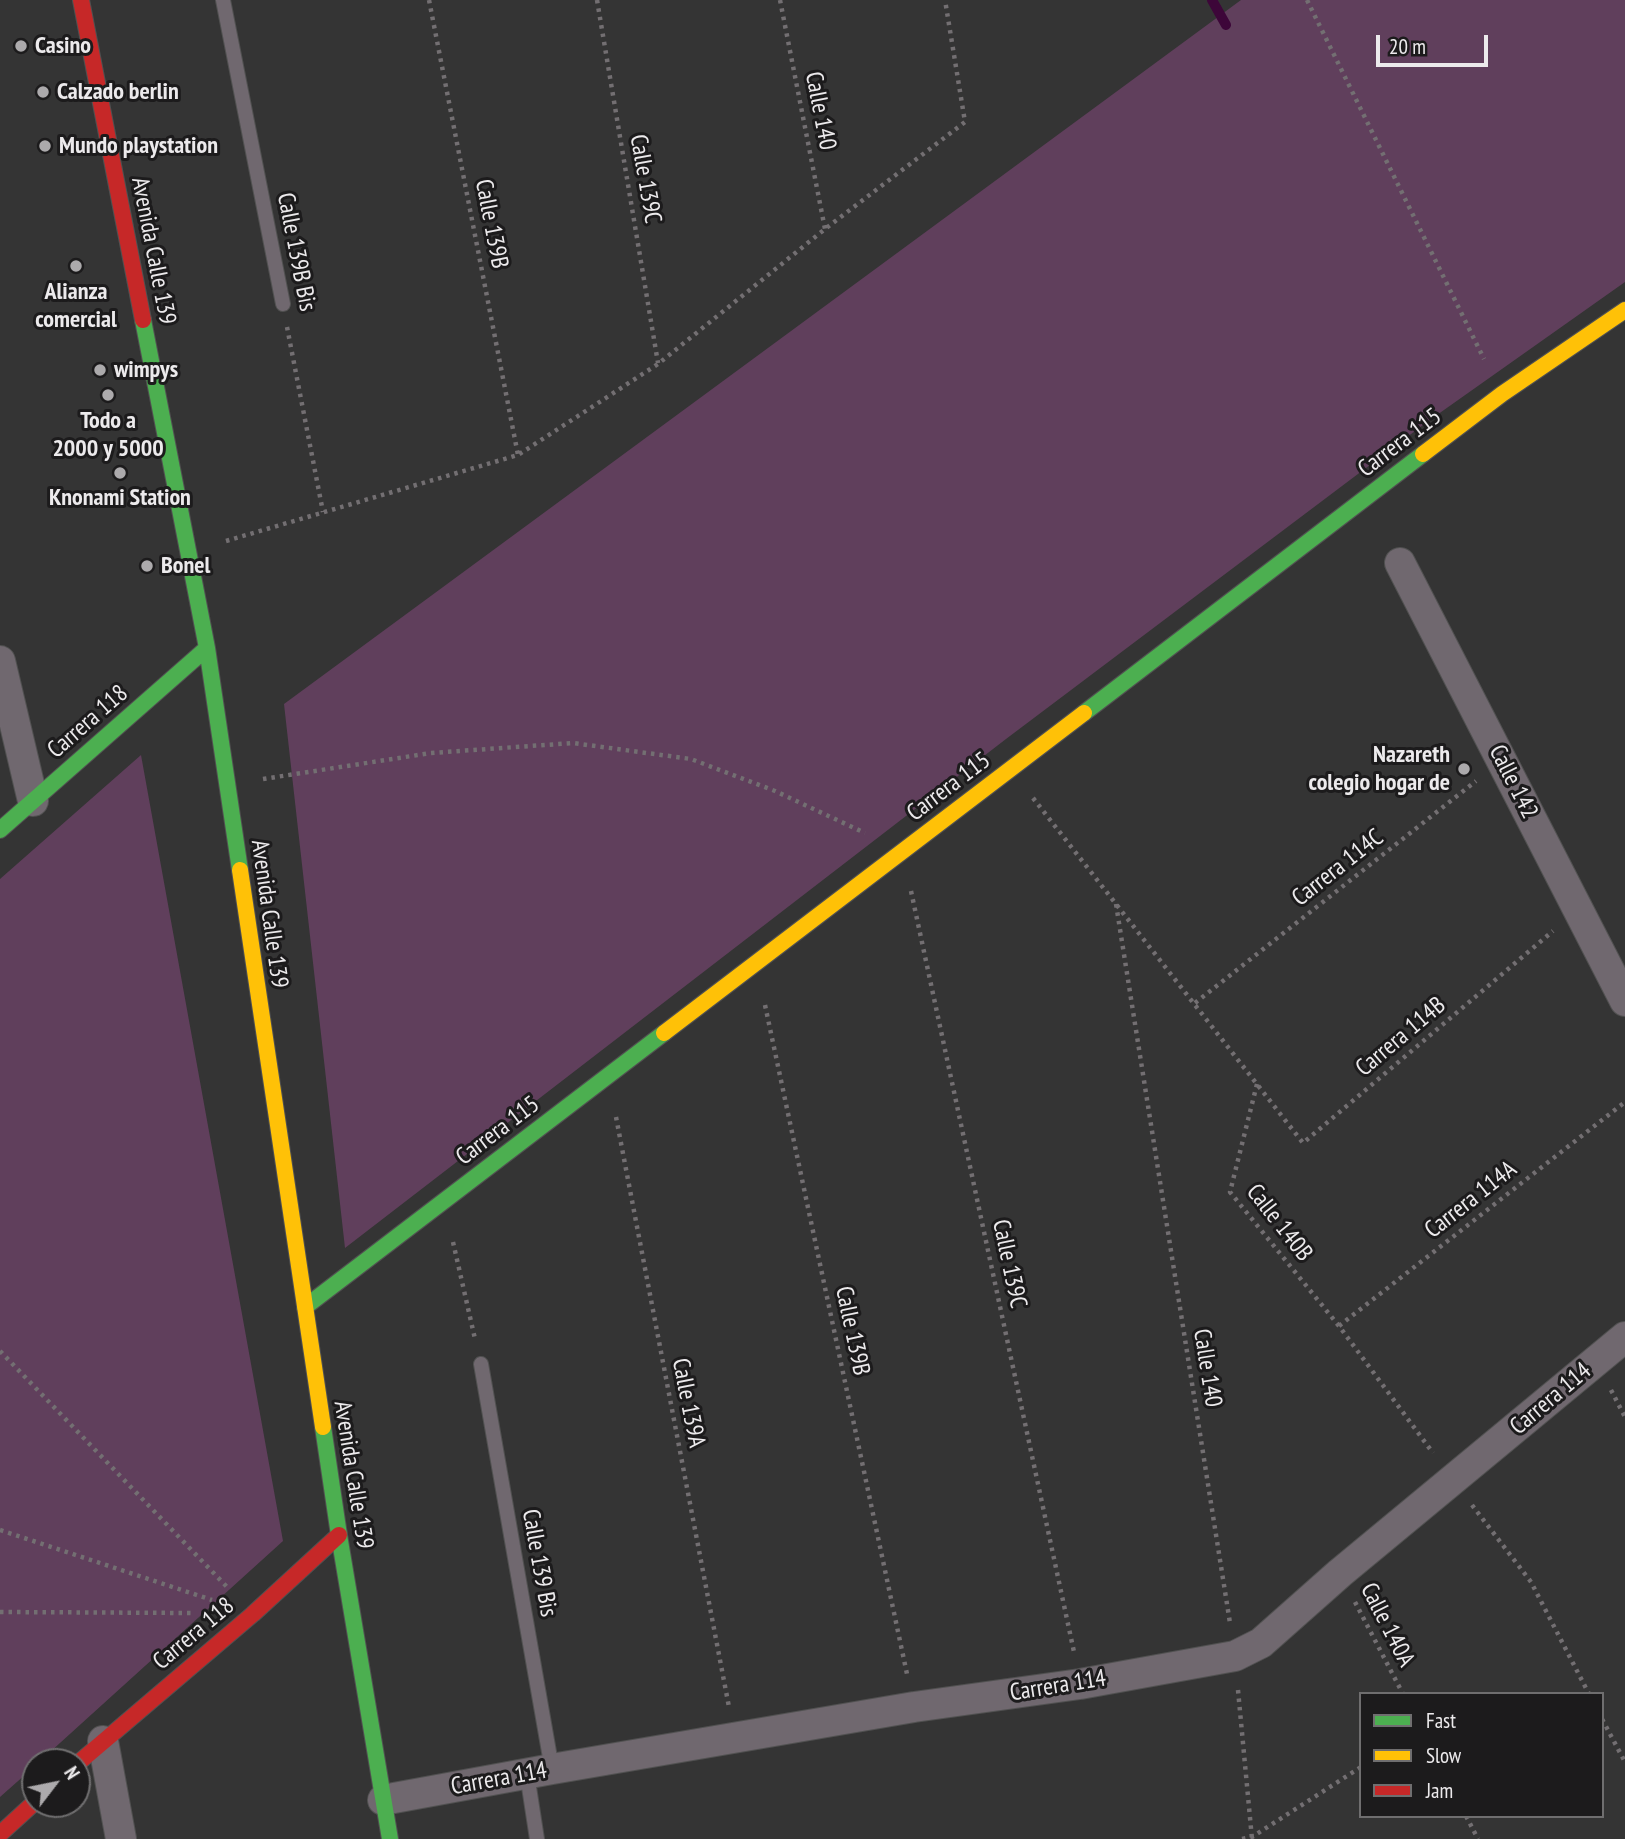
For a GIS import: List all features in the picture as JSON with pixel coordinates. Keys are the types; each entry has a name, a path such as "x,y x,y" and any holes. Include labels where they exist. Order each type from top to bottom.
{"street":[{"name":"Avenida Calle 139","path":"81,0 207,648 339,1535 390,1839"},
{"name":"Carrera 115","path":"305,1307 1502,394 1625,310"},
{"name":"Calle 142","path":"1400,563 1625,1001"},
{"name":"Carrera 118","path":"0,830 207,648"},
{"path":"0,661 33,801"},
{"name":"Carrera 114","path":"383,1800 914,1707 1080,1684 1235,1656 1261,1643 1340,1573 1625,1337"},
{"name":"Carrera 118","path":"91,1752 253,1614 339,1535"},
{"path":"103,1741 121,1839"},
{"path":"0,1834 21,1815"}],"lane":[{"name":"Calle 139B Bis","path":"223,0 283,304"},
{"name":"Calle 139 Bis","path":"481,1364 540,1772 537,1839"}],"path":[{"name":"Calle 139B","path":"429,0 518,455"},
{"name":"Calle 139C","path":"597,0 658,364"},
{"name":"Calle 140","path":"780,0 825,229"},
{"path":"221,543 518,455 658,364 825,229 965,122 945,0"},
{"path":"1307,0 1502,394"},
{"name":"Calle 139B Bis","path":"283,304 323,512"},
{"path":"256,781 431,753 573,743 691,759 775,791 903,850"},
{"name":"Carrera 114C","path":"1195,1003 1502,761"},
{"path":"1010,769 1257,1084"},
{"name":"Calle 139C","path":"903,850 1080,1684"},
{"name":"Calle 140","path":"1116,904 1235,1656 1252,1838"},
{"name":"Carrera 114B","path":"1257,1084 1303,1143 1578,911"},
{"name":"Calle 139B","path":"756,963 914,1707"},
{"name":"Calle 139A","path":"608,1075 735,1738"},
{"name":"Calle 140B","path":"1257,1084 1230,1192 1339,1326 1531,1582 1588,1692"},
{"name":"Carrera 114A","path":"1339,1326 1625,1102"},
{"path":"444,1201 481,1364"},
{"path":"0,1351 253,1614"},
{"path":"0,1530 253,1614"},
{"name":"Calle 140A","path":"1340,1573 1401,1692"},
{"path":"0,1612 200,1613"},
{"path":"1604,1723 1625,1762"},
{"path":"1242,1839 1252,1838 1359,1768"},
{"path":"1467,1818 1478,1839"}],"shaded area":[{"path":"1241,0 1625,0 1625,282 1427,422 1006,739 345,1248 284,704"},
{"path":"141,755 283,1541 54,1748 21,1748 21,1778 0,1797 0,879"}],"waterway":[{"path":"1212,0 1226,25"}],"traffic: fast":[{"path":"143,320 207,648 240,870"},
{"path":"1084,713 1423,454"},
{"path":"0,830 207,648"},
{"path":"305,1307 664,1033"},
{"path":"323,1427 390,1839"}],"traffic: slow":[{"path":"1423,454 1502,394 1625,310"},
{"path":"664,1033 1084,713"},
{"path":"240,870 323,1427"}],"traffic: jam":[{"path":"81,0 143,320"},
{"path":"91,1752 253,1614 339,1535"},
{"path":"0,1834 21,1815"}],"place":[{"name":"Casino","path":"21,46"},
{"name":"Calzado berlin","path":"43,92"},
{"name":"Mundo playstation","path":"45,146"},
{"name":"Alianza comercial","path":"76,266"},
{"name":"wimpys","path":"100,370"},
{"name":"Todo a 2000 y 5000","path":"108,395"},
{"name":"Knonami Station","path":"120,473"},
{"name":"Bonel","path":"147,566"},
{"name":"Nazareth colegio hogar de","path":"1464,769"}]}
